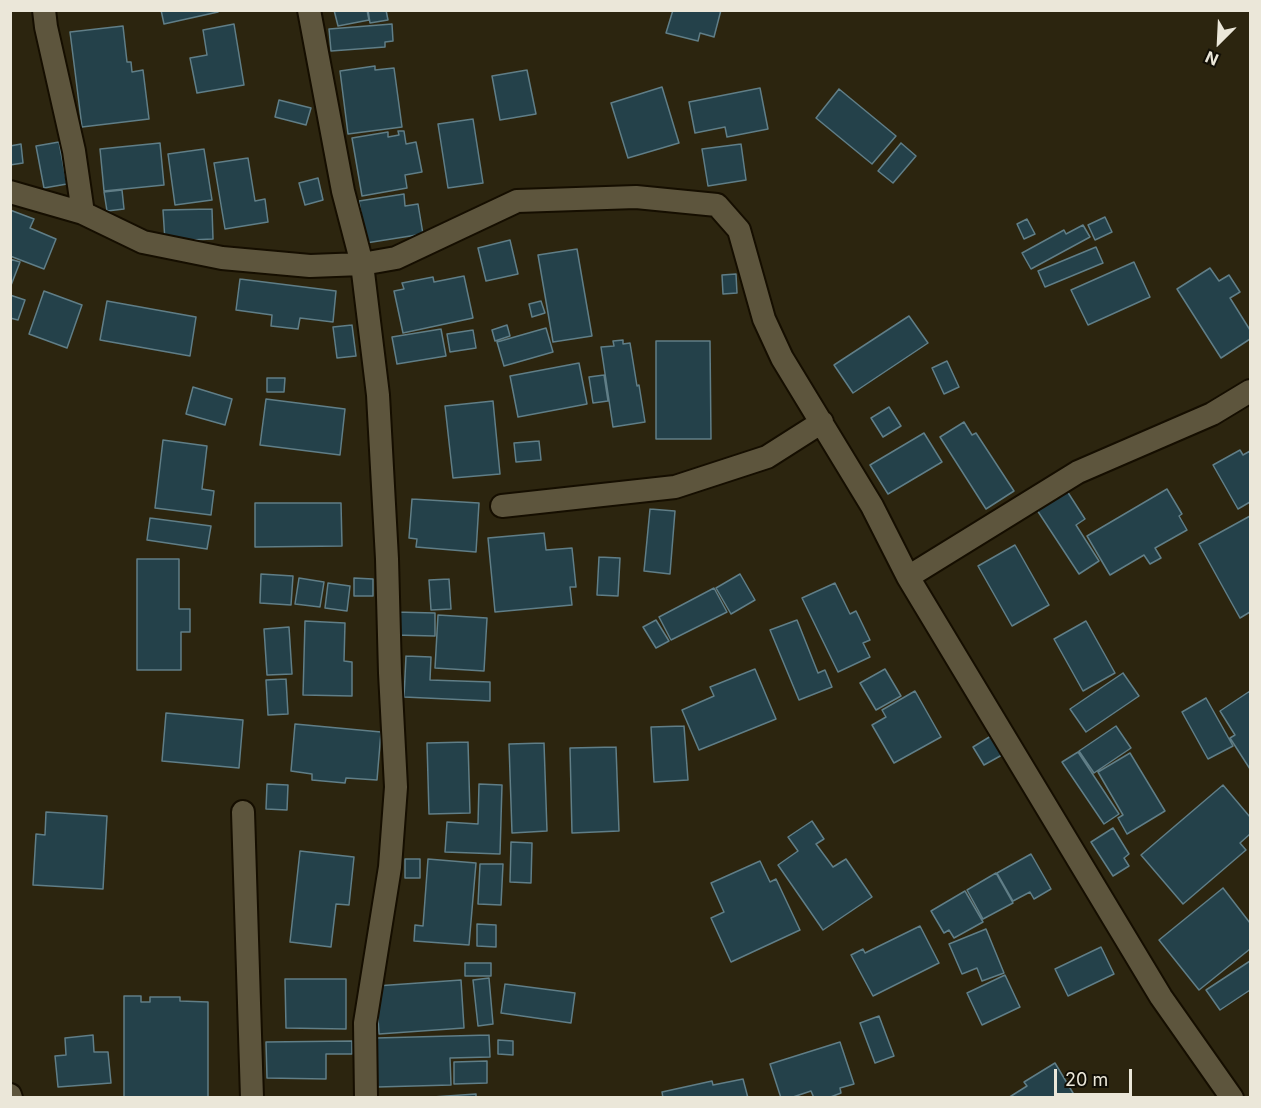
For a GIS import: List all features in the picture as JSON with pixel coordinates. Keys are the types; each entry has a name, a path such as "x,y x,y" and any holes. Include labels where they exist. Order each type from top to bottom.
{"street":[{"path":"44,10 45,27 74,151 83,213"},
{"path":"309,10 343,191 362,264 378,394 387,559 396,787 390,867 365,1023 366,1098"},
{"path":"10,192 83,213 143,242 222,258 310,266 362,264 396,258 518,201 636,197 717,205 740,230 764,319 782,358 872,506 908,577 1161,997 1232,1098"},
{"path":"908,577 1078,472 1212,414 1251,390"},
{"path":"502,506 675,487 767,457 822,422"},
{"path":"243,812 252,1098"}],"building":[{"path":"161,10 217,10 218,12 164,24"},
{"path":"334,10 367,10 369,20 338,26"},
{"path":"368,10 386,10 388,20 370,23"},
{"path":"673,10 721,10 714,37 700,33 698,41 666,33"},
{"path":"234,24 244,85 197,93 190,58 207,55 203,30"},
{"path":"392,24 393,41 385,42 385,47 331,51 329,29"},
{"path":"123,26 127,62 131,62 132,72 143,70 149,119 82,127 70,32"},
{"path":"375,66 375,70 394,68 402,127 348,134 340,71"},
{"path":"527,70 536,114 500,120 492,76"},
{"path":"662,87 679,143 628,158 611,103"},
{"path":"760,88 768,129 727,137 725,127 695,133 689,102"},
{"path":"839,89 896,136 872,164 816,118"},
{"path":"279,100 311,108 306,125 275,117"},
{"path":"473,119 483,183 448,188 438,124"},
{"path":"398,131 404,131 406,144 416,142 422,172 405,175 407,188 362,196 352,138 388,132 388,137 399,135"},
{"path":"59,142 67,184 44,188 36,146"},
{"path":"160,143 164,185 104,191 100,149"},
{"path":"901,143 916,156 893,183 878,171"},
{"path":"21,144 23,163 10,165 10,146"},
{"path":"741,144 746,180 708,186 702,149"},
{"path":"204,149 212,200 175,205 168,154"},
{"path":"248,158 255,201 265,199 268,222 225,229 214,163"},
{"path":"318,178 323,200 305,205 299,183"},
{"path":"122,190 124,209 107,211 104,192"},
{"path":"404,194 405,206 418,204 423,234 366,243 359,201"},
{"path":"212,209 213,239 165,241 163,210"},
{"path":"10,210 34,219 30,228 56,239 44,269 10,256"},
{"path":"1105,217 1112,232 1095,240 1088,225"},
{"path":"1027,219 1035,234 1024,239 1017,224"},
{"path":"1083,225 1090,237 1031,269 1022,253 1064,230 1066,234"},
{"path":"510,240 518,274 486,281 478,248"},
{"path":"1096,247 1103,263 1045,287 1038,271"},
{"path":"577,249 592,336 553,342 538,255"},
{"path":"10,259 20,262 10,288"},
{"path":"1134,262 1150,297 1088,325 1071,290"},
{"path":"1210,268 1219,281 1229,275 1240,292 1230,298 1250,330 1250,339 1221,358 1177,289"},
{"path":"736,274 737,293 723,294 722,275"},
{"path":"464,276 473,318 403,333 394,291 404,289 402,283 433,277 434,282"},
{"path":"240,279 336,291 333,322 300,318 298,329 271,326 272,315 236,310"},
{"path":"44,291 82,305 67,348 29,334"},
{"path":"10,295 25,300 18,320 10,318"},
{"path":"107,301 196,317 190,356 100,340"},
{"path":"541,301 545,313 532,317 529,304"},
{"path":"909,316 928,343 853,393 834,365"},
{"path":"352,325 356,356 337,358 333,327"},
{"path":"507,325 510,336 495,341 492,330"},
{"path":"546,328 553,352 504,366 497,342"},
{"path":"441,329 446,356 397,364 392,337"},
{"path":"473,330 476,348 450,352 447,334"},
{"path":"623,340 623,344 630,343 645,422 613,427 601,347 614,346 613,341"},
{"path":"656,341 710,341 711,439 656,439"},
{"path":"947,361 959,387 944,394 932,368"},
{"path":"579,363 587,404 518,417 510,376"},
{"path":"604,375 608,401 593,403 589,377"},
{"path":"267,378 285,378 284,392 267,392"},
{"path":"193,387 232,399 225,425 186,414"},
{"path":"266,399 345,409 340,455 260,445"},
{"path":"493,401 500,474 453,478 445,406"},
{"path":"889,407 901,426 883,437 871,418"},
{"path":"964,422 972,435 976,433 1014,491 986,509 940,437"},
{"path":"924,433 942,462 888,494 870,465"},
{"path":"163,440 207,446 202,489 214,491 211,515 155,508"},
{"path":"539,441 541,460 516,462 514,443"},
{"path":"1240,450 1243,455 1250,451 1250,502 1238,509 1213,465"},
{"path":"1167,489 1182,514 1179,516 1187,530 1155,548 1161,558 1150,564 1144,555 1110,575 1087,536"},
{"path":"1067,491 1085,519 1076,525 1099,561 1079,574 1037,510"},
{"path":"412,499 479,503 476,552 416,547 417,539 409,538"},
{"path":"255,503 341,503 342,546 255,547"},
{"path":"650,509 675,511 670,574 644,571"},
{"path":"1250,516 1250,612 1240,618 1199,544"},
{"path":"150,518 211,526 207,549 147,540"},
{"path":"544,533 546,550 572,548 576,587 570,587 572,605 495,612 488,538"},
{"path":"1015,545 1049,605 1012,626 978,566"},
{"path":"599,557 620,558 618,596 597,595"},
{"path":"137,559 179,559 179,609 190,609 190,632 181,632 181,670 137,670"},
{"path":"261,574 293,576 291,605 260,603"},
{"path":"740,574 755,600 731,614 716,588"},
{"path":"299,578 324,582 320,607 295,604"},
{"path":"354,578 373,579 373,596 354,596"},
{"path":"449,579 451,609 431,610 429,580"},
{"path":"328,583 350,586 347,611 325,608"},
{"path":"835,583 850,614 856,611 870,640 863,643 870,657 838,672 802,598"},
{"path":"714,588 727,612 671,640 659,617"},
{"path":"395,612 435,613 435,636 394,635"},
{"path":"438,615 487,618 484,671 435,668"},
{"path":"656,620 669,641 656,648 643,627"},
{"path":"797,620 818,673 825,670 832,687 799,700 770,630"},
{"path":"305,621 345,623 344,661 352,662 352,696 303,695"},
{"path":"1086,621 1115,673 1083,691 1054,639"},
{"path":"289,627 292,674 267,675 264,629"},
{"path":"406,656 431,657 430,680 490,682 490,701 404,697"},
{"path":"755,669 776,719 699,750 682,710 714,696 710,687"},
{"path":"885,669 901,696 876,710 860,683"},
{"path":"1123,673 1139,696 1086,732 1070,709"},
{"path":"286,679 288,714 268,715 266,680"},
{"path":"915,691 941,737 894,763 872,725 886,717 882,710"},
{"path":"1250,691 1250,769 1230,738 1235,735 1220,711"},
{"path":"1206,698 1233,746 1208,759 1182,712"},
{"path":"166,713 243,720 239,768 162,761"},
{"path":"295,724 381,732 377,780 346,778 345,783 312,780 312,774 291,771"},
{"path":"684,726 688,780 654,782 651,727"},
{"path":"1116,726 1131,748 1094,773 1079,751"},
{"path":"991,736 1002,755 984,765 973,747"},
{"path":"468,742 470,813 429,814 427,743"},
{"path":"544,743 547,831 512,833 509,744"},
{"path":"616,747 619,831 572,833 570,748"},
{"path":"1078,752 1119,814 1104,824 1062,762"},
{"path":"1130,753 1165,811 1127,834 1118,818 1123,815 1098,772"},
{"path":"267,784 288,785 287,810 266,809"},
{"path":"479,784 502,785 500,854 445,852 447,822 478,824"},
{"path":"1223,785 1250,817 1250,834 1240,843 1246,850 1183,904 1141,855"},
{"path":"46,812 107,816 103,889 33,885 36,834 45,835"},
{"path":"812,821 824,839 816,844 833,867 846,859 872,897 823,930 778,865 798,851 788,837"},
{"path":"1113,828 1129,854 1124,858 1129,866 1113,876 1091,842"},
{"path":"511,842 532,843 531,883 510,882"},
{"path":"300,851 354,857 349,905 336,904 331,947 290,942"},
{"path":"1031,854 1051,889 1034,899 1030,892 1013,901 997,873"},
{"path":"405,859 420,859 420,878 405,878"},
{"path":"428,859 476,863 469,945 414,941 415,925 423,926"},
{"path":"760,861 770,882 776,879 800,930 731,962 711,918 724,912 711,883"},
{"path":"480,864 503,864 501,905 478,904"},
{"path":"996,873 1013,903 983,919 967,890"},
{"path":"1223,888 1250,923 1250,949 1199,990 1159,940"},
{"path":"965,891 983,922 954,938 949,930 944,933 931,911"},
{"path":"477,924 496,925 496,947 477,946"},
{"path":"920,926 939,963 873,996 851,955 863,949 865,953"},
{"path":"986,929 1004,973 982,981 977,968 962,974 949,944"},
{"path":"1101,947 1114,974 1068,996 1055,969"},
{"path":"1250,961 1250,990 1220,1010 1206,990"},
{"path":"465,963 491,963 491,976 465,976"},
{"path":"1005,975 1020,1007 982,1025 967,993"},
{"path":"489,978 493,1024 478,1026 473,980"},
{"path":"285,979 346,979 346,1029 286,1028"},
{"path":"461,980 464,1028 379,1034 376,986"},
{"path":"505,984 575,993 571,1023 501,1013"},
{"path":"124,996 141,996 141,1002 150,1002 150,997 180,997 180,1001 208,1002 208,1098 124,1098"},
{"path":"879,1016 894,1056 875,1063 860,1023"},
{"path":"93,1035 94,1052 108,1052 111,1083 58,1087 55,1056 66,1055 65,1038"},
{"path":"489,1035 490,1057 450,1058 451,1085 377,1087 376,1038"},
{"path":"498,1040 513,1041 513,1055 498,1054"},
{"path":"352,1041 352,1054 326,1054 326,1079 267,1078 266,1042"},
{"path":"840,1042 854,1084 840,1088 841,1093 828,1098 814,1098 811,1091 790,1098 781,1098 770,1064"},
{"path":"487,1061 487,1083 454,1084 454,1062"},
{"path":"1055,1063 1076,1098 1008,1098 1027,1086 1024,1082"},
{"path":"743,1079 748,1098 663,1098 662,1092 712,1081 713,1085"},
{"path":"476,1094 476,1098 418,1098"}]}
